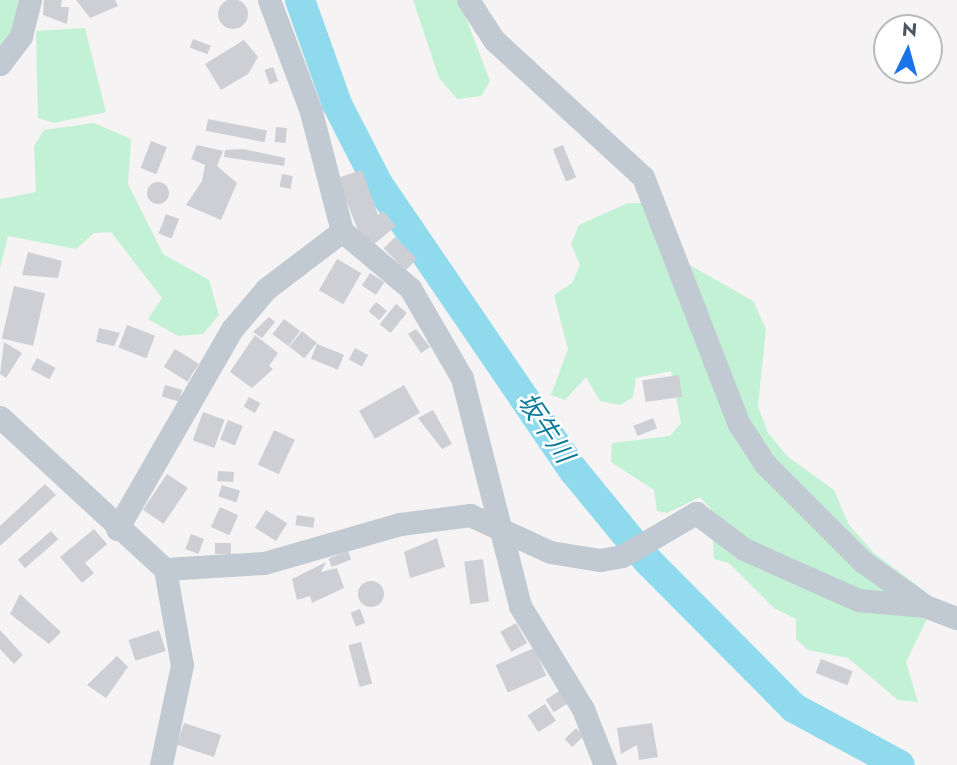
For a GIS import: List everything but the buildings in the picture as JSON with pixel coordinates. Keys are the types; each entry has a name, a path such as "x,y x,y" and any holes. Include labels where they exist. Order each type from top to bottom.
{"street":[{"path":"0,64 21,36 30,0"},
{"path":"269,0 311,112 342,231 424,307 462,378 504,531 520,606 583,709 605,765"},
{"path":"468,0 494,40 643,177 739,424 765,464 862,562 925,606 957,618"},
{"path":"117,529 232,329 266,289 342,231"},
{"path":"0,417 117,529 165,569 182,664 161,765"},
{"path":"165,569 294,557 440,516 471,515 550,552 600,560 622,556 696,513 744,549 858,600 925,606"}],"green space":[{"path":"0,0 18,0 15,25 0,50"},
{"path":"413,0 459,0 490,81 481,96 457,99 439,78"},
{"path":"85,28 106,112 54,123 38,118 36,31"},
{"path":"94,123 131,139 128,184 163,254 209,280 219,315 203,334 178,336 148,319 162,298 111,232 94,233 76,249 8,236 0,268 0,199 36,192 34,146 44,130"},
{"path":"628,203 647,203 688,264 753,301 766,329 758,406 768,433 787,456 834,490 849,525 874,553 926,592 927,619 906,662 918,702 898,700 848,658 808,650 796,639 796,619 774,608 729,563 714,559 711,509 700,497 667,513 657,511 654,490 611,462 612,443 670,436 681,423 671,371 636,378 633,397 620,405 600,401 586,377 565,400 551,395 568,349 554,295 572,283 580,265 571,244 579,225"}],"waterway":[{"name":"坂牛川","path":"300,0 337,104 378,184 574,471 648,561 794,708 900,765"}]}
